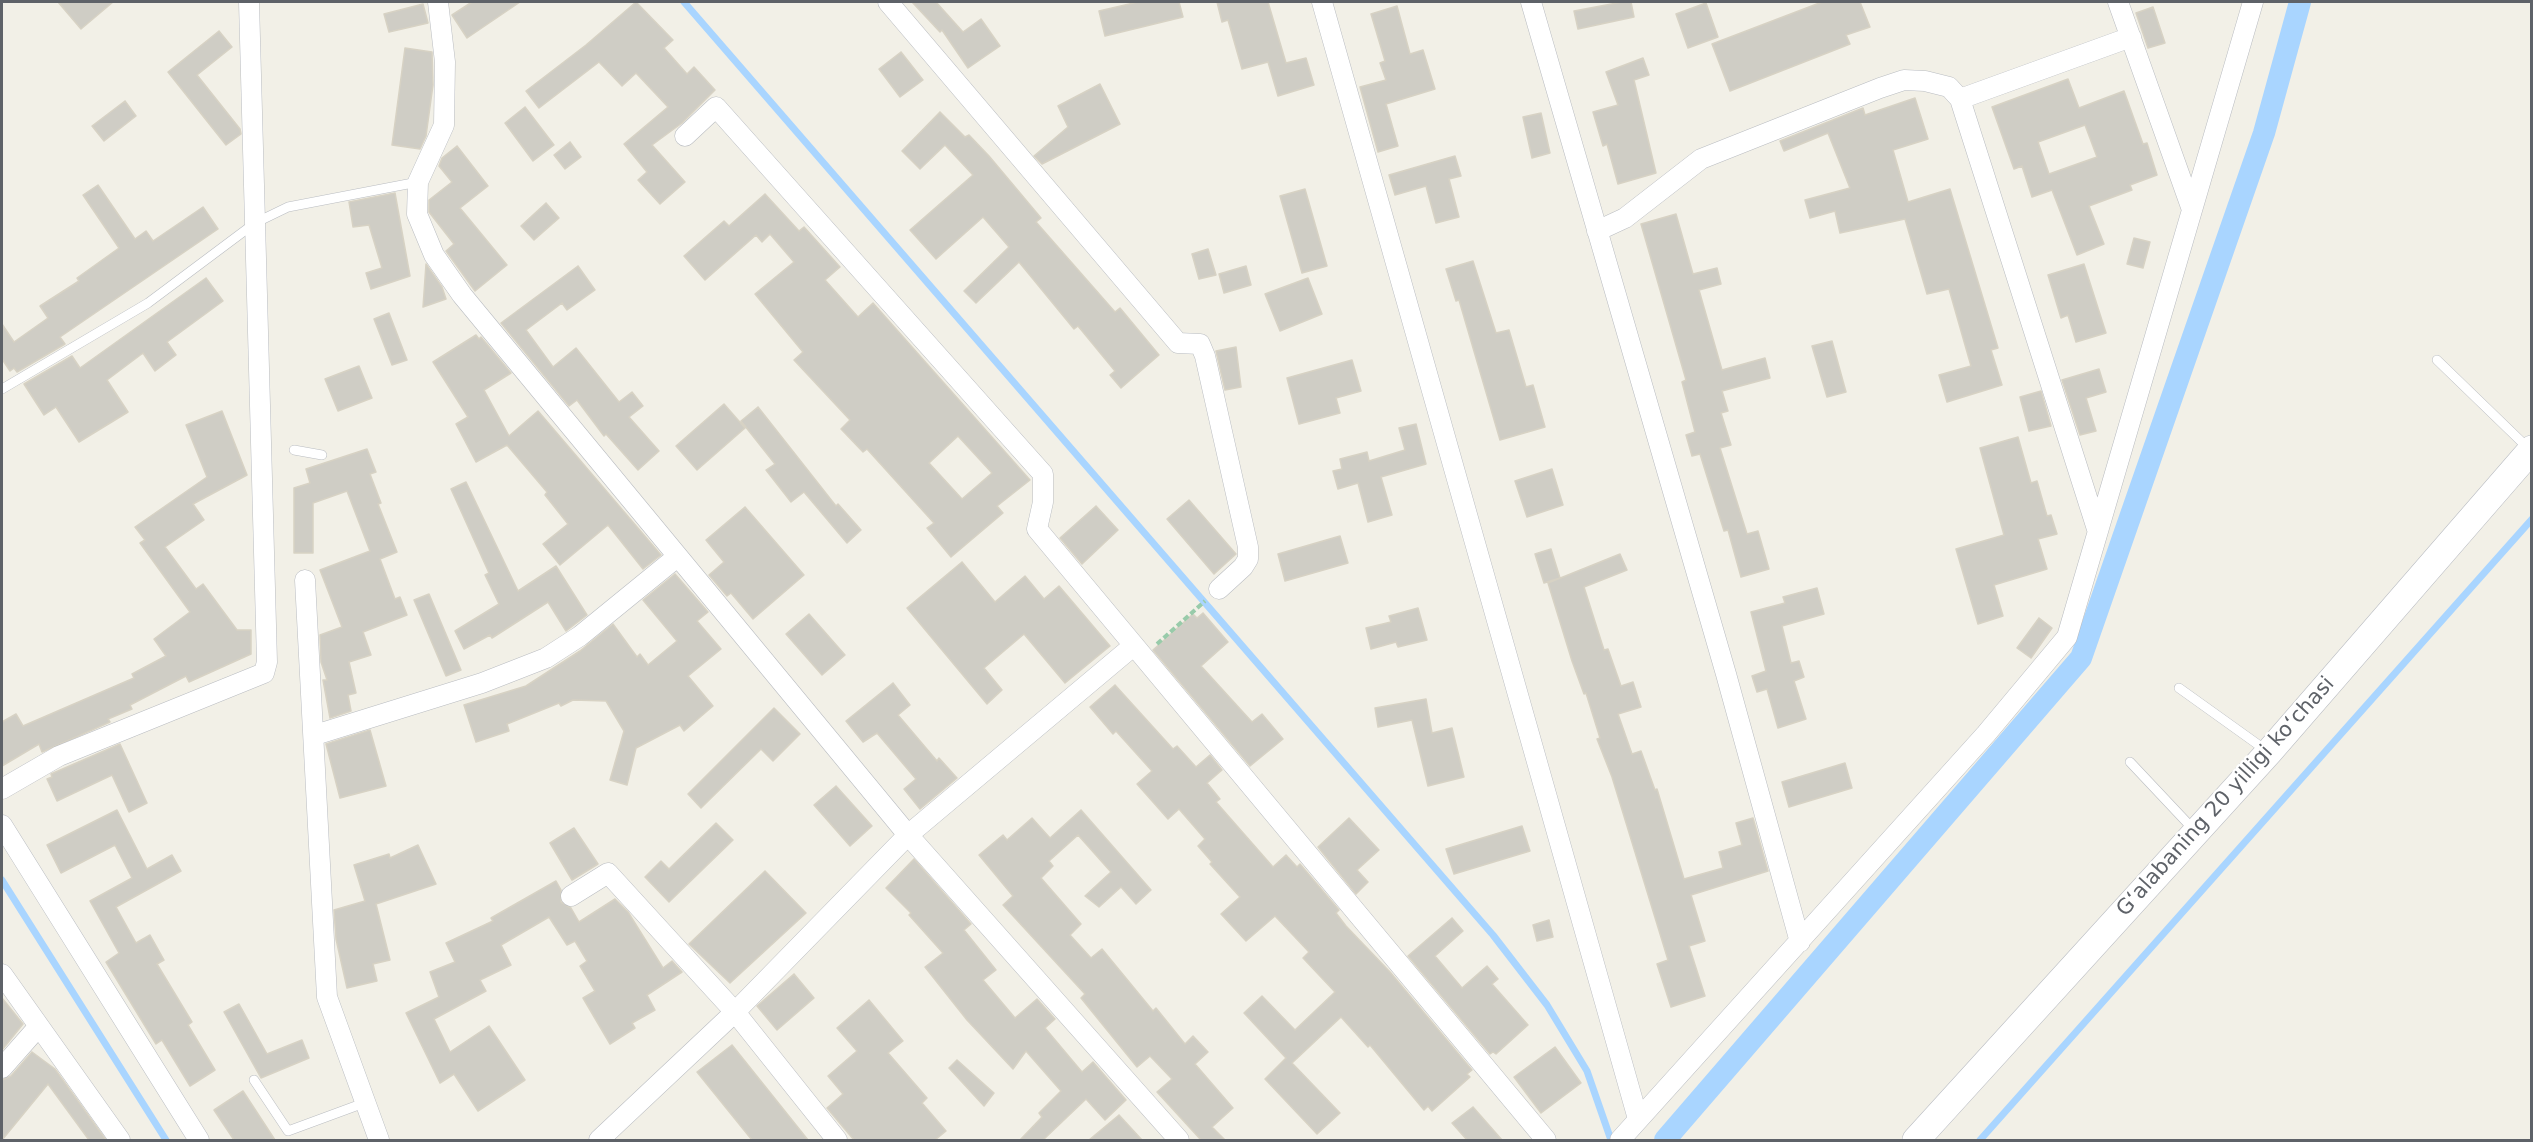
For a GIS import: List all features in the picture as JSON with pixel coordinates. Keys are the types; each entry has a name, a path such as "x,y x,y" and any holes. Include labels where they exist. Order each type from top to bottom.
{"main road":[{"name":"Gʻalabaning 20 yilligi koʻchasi","path":"1916,1140 2269,753 2531,450"}],"street":[{"path":"2,789 59,756 264,673 267,662 265,452 255,223 249,2"},
{"path":"438,2 445,62 444,125 418,182 417,214 434,255 462,295 908,835 1179,1140"},
{"path":"888,2 1178,343 1200,344 1205,357 1248,547 1248,558 1243,567 1219,589"},
{"path":"1322,2 1638,1119"},
{"path":"1531,2 1726,674 1800,942"},
{"path":"2118,2 2191,207"},
{"path":"1620,1140 1986,734 2067,637 2191,207 2253,2"},
{"path":"1960,99 2131,37"},
{"path":"1596,231 1624,218 1701,159 1880,88 1904,81 1925,81 1949,87 1960,99 2097,529"},
{"path":"685,136 716,107 1043,474 1043,502 1037,529 1132,646 1546,1140"},
{"path":"315,735 482,683 546,658 580,636 677,557"},
{"path":"305,580 315,735 327,997 379,1140"},
{"path":"599,1140 735,1012 908,835 1132,646"},
{"path":"2,825 199,1140"},
{"path":"571,896 608,873 735,1012 837,1140"},
{"path":"2,974 120,1140"},
{"path":"2,1068 39,1026"}],"lane":[{"path":"2,389 148,303 255,223 288,207 418,182"},
{"path":"2437,360 2531,450"},
{"path":"294,450 322,454"},
{"path":"2179,688 2269,753"},
{"path":"2130,762 2196,831"},
{"path":"254,1080 288,1131 364,1104"}],"path":[{"path":"1132,646 1149,650 1198,607"}],"building":[{"path":"58,2 113,2 81,29"},
{"path":"472,2 520,2 467,38 452,15"},
{"path":"636,2 673,40 664,48 687,74 694,67 715,90 682,123 652,145 685,182 660,204 638,180 647,172 624,144 668,107 636,73 622,86 599,62 539,108 526,91 586,45"},
{"path":"912,2 936,2 963,32 981,19 1000,46 968,68 942,30 940,32"},
{"path":"1138,2 1179,2 1183,17 1105,36 1099,11"},
{"path":"1217,2 1268,2 1286,63 1306,58 1314,85 1278,96 1268,62 1242,69 1228,20 1222,22"},
{"path":"1631,2 1634,17 1578,29 1574,11"},
{"path":"1822,2 1860,2 1870,27 1846,35 1850,44 1730,91 1712,44"},
{"path":"1706,3 1718,37 1688,48 1676,14"},
{"path":"423,4 428,23 389,32 384,14"},
{"path":"1397,6 1410,54 1423,50 1435,89 1386,104 1398,146 1378,152 1360,87 1386,80 1380,63 1385,61 1371,14"},
{"path":"2153,7 2165,43 2148,48 2136,13"},
{"path":"219,31 232,47 197,75 240,129 241,134 226,145 168,72"},
{"path":"405,48 432,52 433,85 426,136 420,149 392,145"},
{"path":"901,52 923,80 900,97 879,69"},
{"path":"1643,58 1649,75 1634,80 1656,173 1618,184 1607,144 1603,146 1593,112 1618,105 1606,72"},
{"path":"2068,79 2079,108 2124,91 2143,144 2147,143 2157,175 2130,185 2132,190 2089,206 2104,244 2077,255 2052,190 2032,197 2022,166 2014,169 1992,107","holes":["2085,125 2097,157 2049,174 2038,142"]},
{"path":"1100,84 1120,124 1042,164 1034,156 1068,127 1058,106"},
{"path":"1915,98 1928,139 1893,150 1908,202 1950,189 1998,348 1991,350 2002,385 1947,402 1939,375 1971,366 1949,289 1927,294 1905,219 1840,233 1835,211 1810,218 1805,200 1850,188 1828,133 1784,151 1780,141 1863,108 1865,115"},
{"path":"125,101 136,116 104,141 92,126"},
{"path":"525,107 554,145 533,161 505,123"},
{"path":"940,112 965,137 969,135 989,156 1041,218 1036,222 1115,312 1120,308 1159,355 1121,388 1110,375 1115,371 1078,326 1074,329 1019,262 976,303 964,291 1009,247 983,217 936,259 910,230 973,175 945,145 920,169 902,151"},
{"path":"1541,113 1550,153 1532,158 1523,117"},
{"path":"570,142 581,157 565,169 554,155"},
{"path":"457,146 488,186 460,208 507,265 475,291 446,251 454,244 429,212 429,200 452,182 439,166 442,158"},
{"path":"1455,156 1461,176 1449,179 1459,217 1436,223 1426,186 1395,195 1389,175"},
{"path":"98,185 135,239 146,231 153,241 203,207 218,229 60,337 65,344 17,372 14,368 10,371 2,359 2,324 14,342 48,318 40,306 79,281 77,278 119,248 83,195"},
{"path":"1305,189 1327,266 1302,273 1280,196"},
{"path":"395,193 410,276 371,289 366,273 382,268 369,225 353,227 349,202"},
{"path":"765,194 799,231 804,227 840,267 825,280 858,317 873,303 1030,480 997,506 1003,513 951,557 927,528 934,523 867,449 863,452 841,429 850,420 794,360 803,352 755,294 794,262 770,234 762,242 756,235 705,280 684,256 724,221 729,226","holes":["958,436 992,473 962,499 929,463"]},
{"path":"546,203 559,218 534,240 521,226"},
{"path":"1676,214 1693,274 1717,268 1721,284 1699,290 1722,370 1765,358 1770,378 1722,391 1728,411 1721,413 1731,445 1720,448 1747,534 1758,531 1769,569 1741,577 1728,530 1724,531 1700,454 1692,456 1686,435 1695,432 1682,382 1686,380 1641,224"},
{"path":"2134,238 2150,242 2143,268 2127,264"},
{"path":"1208,249 1216,275 1199,279 1192,254"},
{"path":"1473,261 1496,333 1509,330 1526,387 1533,385 1545,427 1500,440 1459,300 1456,301 1446,269"},
{"path":"426,264 442,287 446,299 423,307"},
{"path":"2084,264 2106,333 2076,342 2068,315 2061,318 2048,275"},
{"path":"578,266 595,290 567,310 562,303 526,330 553,367 576,348 619,402 632,392 643,406 629,417 659,451 638,470 606,434 604,436 577,400 569,406 501,323"},
{"path":"1246,266 1251,285 1224,293 1219,274"},
{"path":"206,278 223,301 167,342 176,355 155,371 143,353 107,380 128,412 79,442 56,407 44,415 24,384 72,356 80,368"},
{"path":"1308,278 1322,314 1280,331 1265,294"},
{"path":"389,313 407,360 392,365 374,319"},
{"path":"476,335 479,339 481,337 511,373 484,390 509,436 538,411 661,555 643,569 608,525 560,565 543,544 568,524 545,495 547,492 507,445 476,462 456,424 468,417 433,362"},
{"path":"1832,341 1846,392 1827,397 1812,346"},
{"path":"1236,347 1241,387 1225,390 1216,351"},
{"path":"1352,360 1361,391 1336,398 1340,413 1299,424 1287,378"},
{"path":"359,366 372,398 338,411 325,379"},
{"path":"2099,369 2106,392 2086,398 2096,431 2080,435 2062,380"},
{"path":"2041,391 2051,426 2029,431 2020,397"},
{"path":"724,404 745,428 697,470 676,446"},
{"path":"758,407 836,506 838,504 861,530 847,543 804,492 791,502 766,470 775,464 741,421"},
{"path":"222,411 247,475 193,504 204,520 165,547 196,589 203,584 237,630 251,630 251,654 189,682 186,676 130,705 132,709 108,719 110,722 42,752 39,744 2,766 2,722 16,714 23,726 134,678 132,674 166,656 154,639 190,612 140,543 145,540 135,527 207,477 186,425"},
{"path":"1416,424 1426,464 1381,477 1392,515 1368,522 1358,483 1338,489 1333,471 1342,469 1340,459 1367,452 1369,461 1405,450 1399,428"},
{"path":"2018,437 2031,483 2037,481 2047,516 2051,515 2057,534 2038,539 2047,569 1994,585 2003,616 1978,624 1956,549 2004,535 1980,448"},
{"path":"367,449 376,472 370,474 381,503 378,504 397,552 380,559 395,599 400,597 407,615 363,632 371,655 349,662 356,693 348,695 351,711 330,718 323,680 327,680 321,662 320,635 342,627 320,570 370,551 347,491 313,503 313,553 294,553 294,488 310,483 306,469"},
{"path":"1552,469 1563,505 1527,517 1515,481"},
{"path":"466,482 518,591 556,566 587,615 566,631 548,602 492,638 490,635 464,649 455,631 499,604 485,575 489,573 451,489"},
{"path":"1189,500 1236,554 1214,574 1167,519"},
{"path":"1096,506 1118,530 1082,564 1060,538"},
{"path":"745,507 804,575 753,619 731,593 727,596 709,575 724,562 706,540"},
{"path":"1340,536 1348,563 1285,581 1278,554"},
{"path":"1551,549 1560,578 1544,583 1535,554"},
{"path":"1620,554 1627,570 1584,587 1604,650 1608,649 1621,686 1633,682 1641,707 1618,714 1632,754 1641,751 1655,790 1657,789 1684,879 1723,868 1719,852 1742,845 1736,823 1753,818 1768,871 1691,895 1705,941 1689,946 1705,996 1671,1007 1657,964 1668,960 1612,777 1597,739 1600,738 1586,693 1584,694 1572,661 1548,583"},
{"path":"962,562 995,602 1025,576 1044,599 1059,586 1110,646 1065,683 1024,634 984,668 1002,690 987,704 907,608"},
{"path":"675,574 708,612 697,621 721,649 688,676 713,706 684,731 680,725 636,748 627,785 610,780 624,731 606,701 573,700 561,706 559,703 507,724 509,731 476,742 464,705 526,686 580,651 613,624 637,657 640,654 648,665 677,641 643,600"},
{"path":"1817,588 1824,614 1782,626 1791,663 1799,661 1804,677 1794,681 1806,719 1778,728 1767,689 1757,692 1752,676 1766,671 1751,612 1785,603 1783,597"},
{"path":"429,594 461,670 446,676 414,600"},
{"path":"1418,608 1427,640 1398,647 1396,642 1371,649 1366,628 1391,622 1389,616"},
{"path":"1203,613 1228,642 1201,666 1252,722 1262,714 1283,739 1250,766 1153,650 1193,614 1197,618"},
{"path":"809,614 845,655 822,675 786,634"},
{"path":"2039,618 2052,628 2031,658 2017,648"},
{"path":"893,683 910,705 898,715 937,761 939,758 957,778 920,809 904,789 916,779 877,733 863,742 846,721"},
{"path":"1115,685 1173,749 1177,746 1196,767 1210,755 1222,770 1207,783 1220,799 1216,802 1273,867 1286,855 1297,867 1300,864 1339,910 1336,913 1346,926 1390,972 1472,1070 1467,1074 1470,1077 1432,1111 1428,1106 1424,1110 1370,1045 1368,1047 1341,1017 1292,1063 1340,1113 1317,1134 1265,1079 1286,1058 1244,1013 1262,996 1295,1030 1335,992 1303,958 1309,952 1275,916 1246,941 1221,914 1240,897 1210,864 1212,862 1198,846 1205,839 1179,809 1168,819 1137,784 1152,771 1116,731 1113,734 1090,707"},
{"path":"1426,699 1432,733 1452,728 1464,777 1428,786 1412,720 1378,727 1375,708"},
{"path":"774,708 800,734 773,761 761,749 701,808 688,794"},
{"path":"370,730 386,786 340,798 326,744"},
{"path":"120,744 147,803 129,812 112,775 57,801 47,779 52,777 51,774"},
{"path":"1845,763 1852,788 1789,807 1782,782"},
{"path":"836,786 872,826 850,846 814,805"},
{"path":"117,810 147,869 172,855 181,871 116,907 136,943 150,935 164,960 157,964 192,1022 188,1025 215,1070 190,1086 162,1040 156,1044 106,962 119,953 90,901 132,878 115,845 61,873 47,845"},
{"path":"1081,810 1151,890 1136,904 1121,887 1099,907 1085,896 1111,872 1078,835 1049,861 1053,866 1041,878 1081,924 1070,935 1091,958 1102,949 1153,1011 1156,1008 1185,1044 1193,1036 1208,1052 1195,1064 1233,1108 1212,1127 1225,1140 1201,1140 1157,1092 1172,1079 1150,1056 1137,1067 1081,998 1085,994 1003,905 1013,896 979,855 1003,835 1007,840 1032,818 1050,838"},
{"path":"1349,818 1379,850 1357,870 1368,882 1356,894 1318,847"},
{"path":"716,823 733,840 669,902 645,877 661,861 669,869"},
{"path":"1522,826 1530,851 1454,874 1446,849"},
{"path":"574,828 598,864 572,880 550,843"},
{"path":"418,845 436,884 376,904 390,960 373,964 377,981 347,988 336,939 334,910 365,901 354,865 389,854 390,858"},
{"path":"914,859 971,924 964,930 996,970 983,980 1015,1018 1037,999 1055,1019 1045,1028 1082,1072 1093,1062 1126,1100 1105,1120 1086,1099 1043,1140 1020,1140 1042,1117 1039,1113 1061,1091 1026,1051 1013,1069 967,1020 925,967 943,953 909,915 911,913 886,888"},
{"path":"765,871 806,913 730,983 689,944"},
{"path":"556,881 561,890 561,902 571,908 579,922 615,899 628,912 663,968 672,961 682,972 647,995 655,1010 632,1023 635,1028 610,1044 583,998 595,991 580,966 587,961 575,941 567,945 549,917 501,945 511,965 480,980 486,991 434,1019 450,1052 489,1026 525,1080 478,1111 454,1074 440,1083 406,1013 439,997 430,972 455,962 446,943 493,921 491,918"},
{"path":"1452,918 1463,931 1435,956 1462,988 1487,966 1498,979 1492,984 1528,1025 1496,1054 1493,1052 1490,1054 1408,956"},
{"path":"1549,920 1553,937 1537,941 1533,925"},
{"path":"794,974 814,998 777,1030 757,1006"},
{"path":"2,998 23,1024 2,1050"},
{"path":"869,1000 903,1041 888,1053 927,1098 922,1103 946,1131 935,1140 854,1140 827,1108 843,1094 828,1076 857,1051 837,1028"},
{"path":"239,1004 267,1054 302,1040 309,1058 261,1078 224,1012"},
{"path":"732,1045 808,1140 752,1140 697,1072"},
{"path":"1555,1047 1581,1083 1541,1113 1514,1077"},
{"path":"32,1052 55,1069 106,1140 89,1140 48,1084 2,1140 2,1080 11,1076"},
{"path":"957,1060 994,1093 984,1106 949,1068"},
{"path":"243,1091 275,1140 234,1140 214,1110"},
{"path":"1473,1107 1502,1140 1467,1140 1452,1123"},
{"path":"1119,1115 1142,1140 1089,1140"}],"waterway":[{"path":"684,2 1493,935 1547,1005 1587,1071 1611,1140"},
{"path":"1665,1140 2081,658 2264,133 2300,2"},
{"path":"1980,1140 2532,519"},
{"path":"2,880 166,1140"}]}
